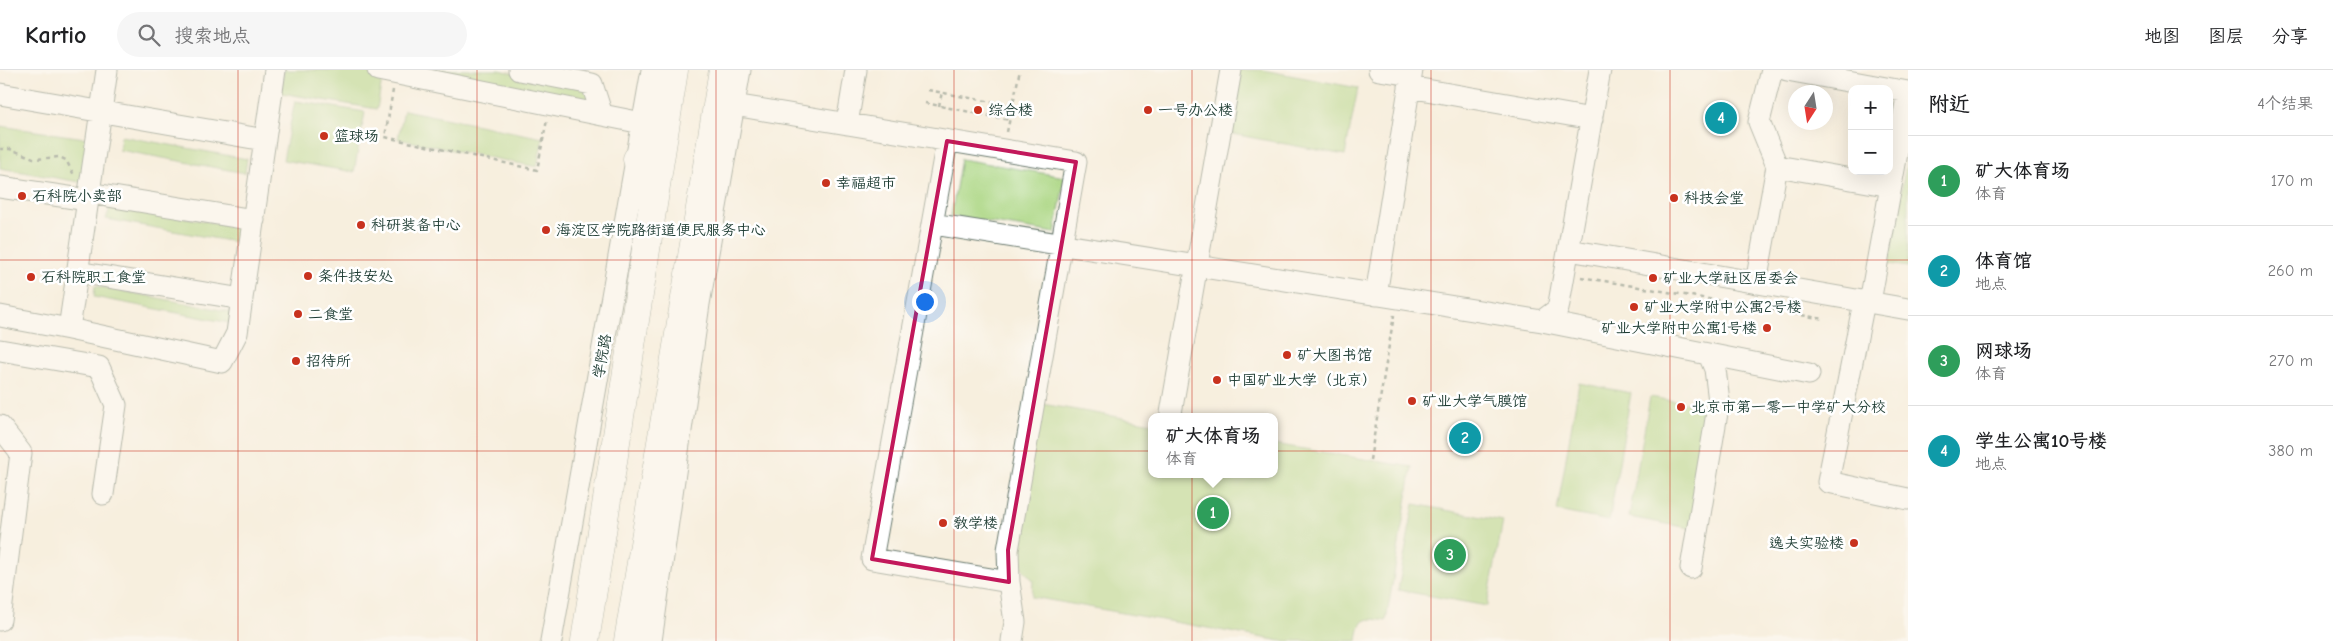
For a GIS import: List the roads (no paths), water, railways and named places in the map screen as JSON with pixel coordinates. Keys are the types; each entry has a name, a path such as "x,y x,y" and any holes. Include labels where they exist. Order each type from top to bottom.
{"main road":[{"path":"645,112 672,70"},
{"name":"学院路","path":"585,641 672,70"},
{"path":"628,641 723,70"},
{"path":"637,159 652,205"},
{"path":"678,347 699,304"}],"street":[{"path":"69,329 85,190 107,70"},
{"path":"0,316 222,362 237,333 275,70"},
{"path":"519,70 592,84 602,115"},
{"name":"学院路","path":"550,641 652,70"},
{"path":"651,641 699,304 740,70"},
{"path":"847,124 856,70"},
{"path":"1171,413 1231,70"},
{"path":"1379,70 1592,119"},
{"path":"1542,321 1558,309 1600,70"},
{"path":"1756,283 1777,166 1759,122 1772,70"},
{"path":"1787,70 1908,92 1905,125 1828,482 1908,500"},
{"path":"390,71 602,115 645,112"},
{"path":"1387,297 1411,77"},
{"path":"0,94 265,140"},
{"path":"734,105 1076,162 1008,550 1009,582 1015,622 1012,641"},
{"path":"947,141 872,559 1009,582"},
{"path":"1777,166 1891,186"},
{"path":"0,188 85,190 254,220"},
{"path":"933,224 1062,243 1542,321 1809,374"},
{"path":"1568,250 1908,309"},
{"path":"77,272 242,299"},
{"path":"0,350 99,367 116,405 103,494"},
{"path":"1690,568 1719,401 1715,369 1709,355"},
{"path":"0,426 21,453 3,579 0,620"},
{"path":"0,450 21,453"}],"place":[{"name":"综合楼","path":"978,110"},
{"name":"一号办公楼","path":"1148,110"},
{"name":"学生公寓10号楼","path":"1721,118"},
{"name":"篮球场","path":"324,136"},
{"name":"幸福超市","path":"826,183"},
{"name":"石科院小卖部","path":"22,196"},
{"name":"科技会堂","path":"1674,198"},
{"name":"科研装备中心","path":"361,225"},
{"name":"海淀区学院路街道便民服务中心","path":"546,230"},
{"name":"条件技安处","path":"308,276"},
{"name":"石科院职工食堂","path":"31,277"},
{"name":"矿业大学社区居委会","path":"1653,278"},
{"name":"矿业大学附中公寓2号楼","path":"1634,307"},
{"name":"二食堂","path":"298,314"},
{"name":"矿业大学附中公寓1号楼","path":"1767,328"},
{"name":"矿大图书馆","path":"1287,355"},
{"name":"招待所","path":"296,361"},
{"name":"中国矿业大学（北京）","path":"1217,380"},
{"name":"矿业大学气膜馆","path":"1412,401"},
{"name":"北京市第一零一中学矿大分校","path":"1681,407"},
{"name":"体育馆","path":"1465,438"},
{"name":"矿大体育场","path":"1213,513"},
{"name":"教学楼","path":"943,523"},
{"name":"逸夫实验楼","path":"1854,543"},
{"name":"网球场","path":"1450,555"}]}
